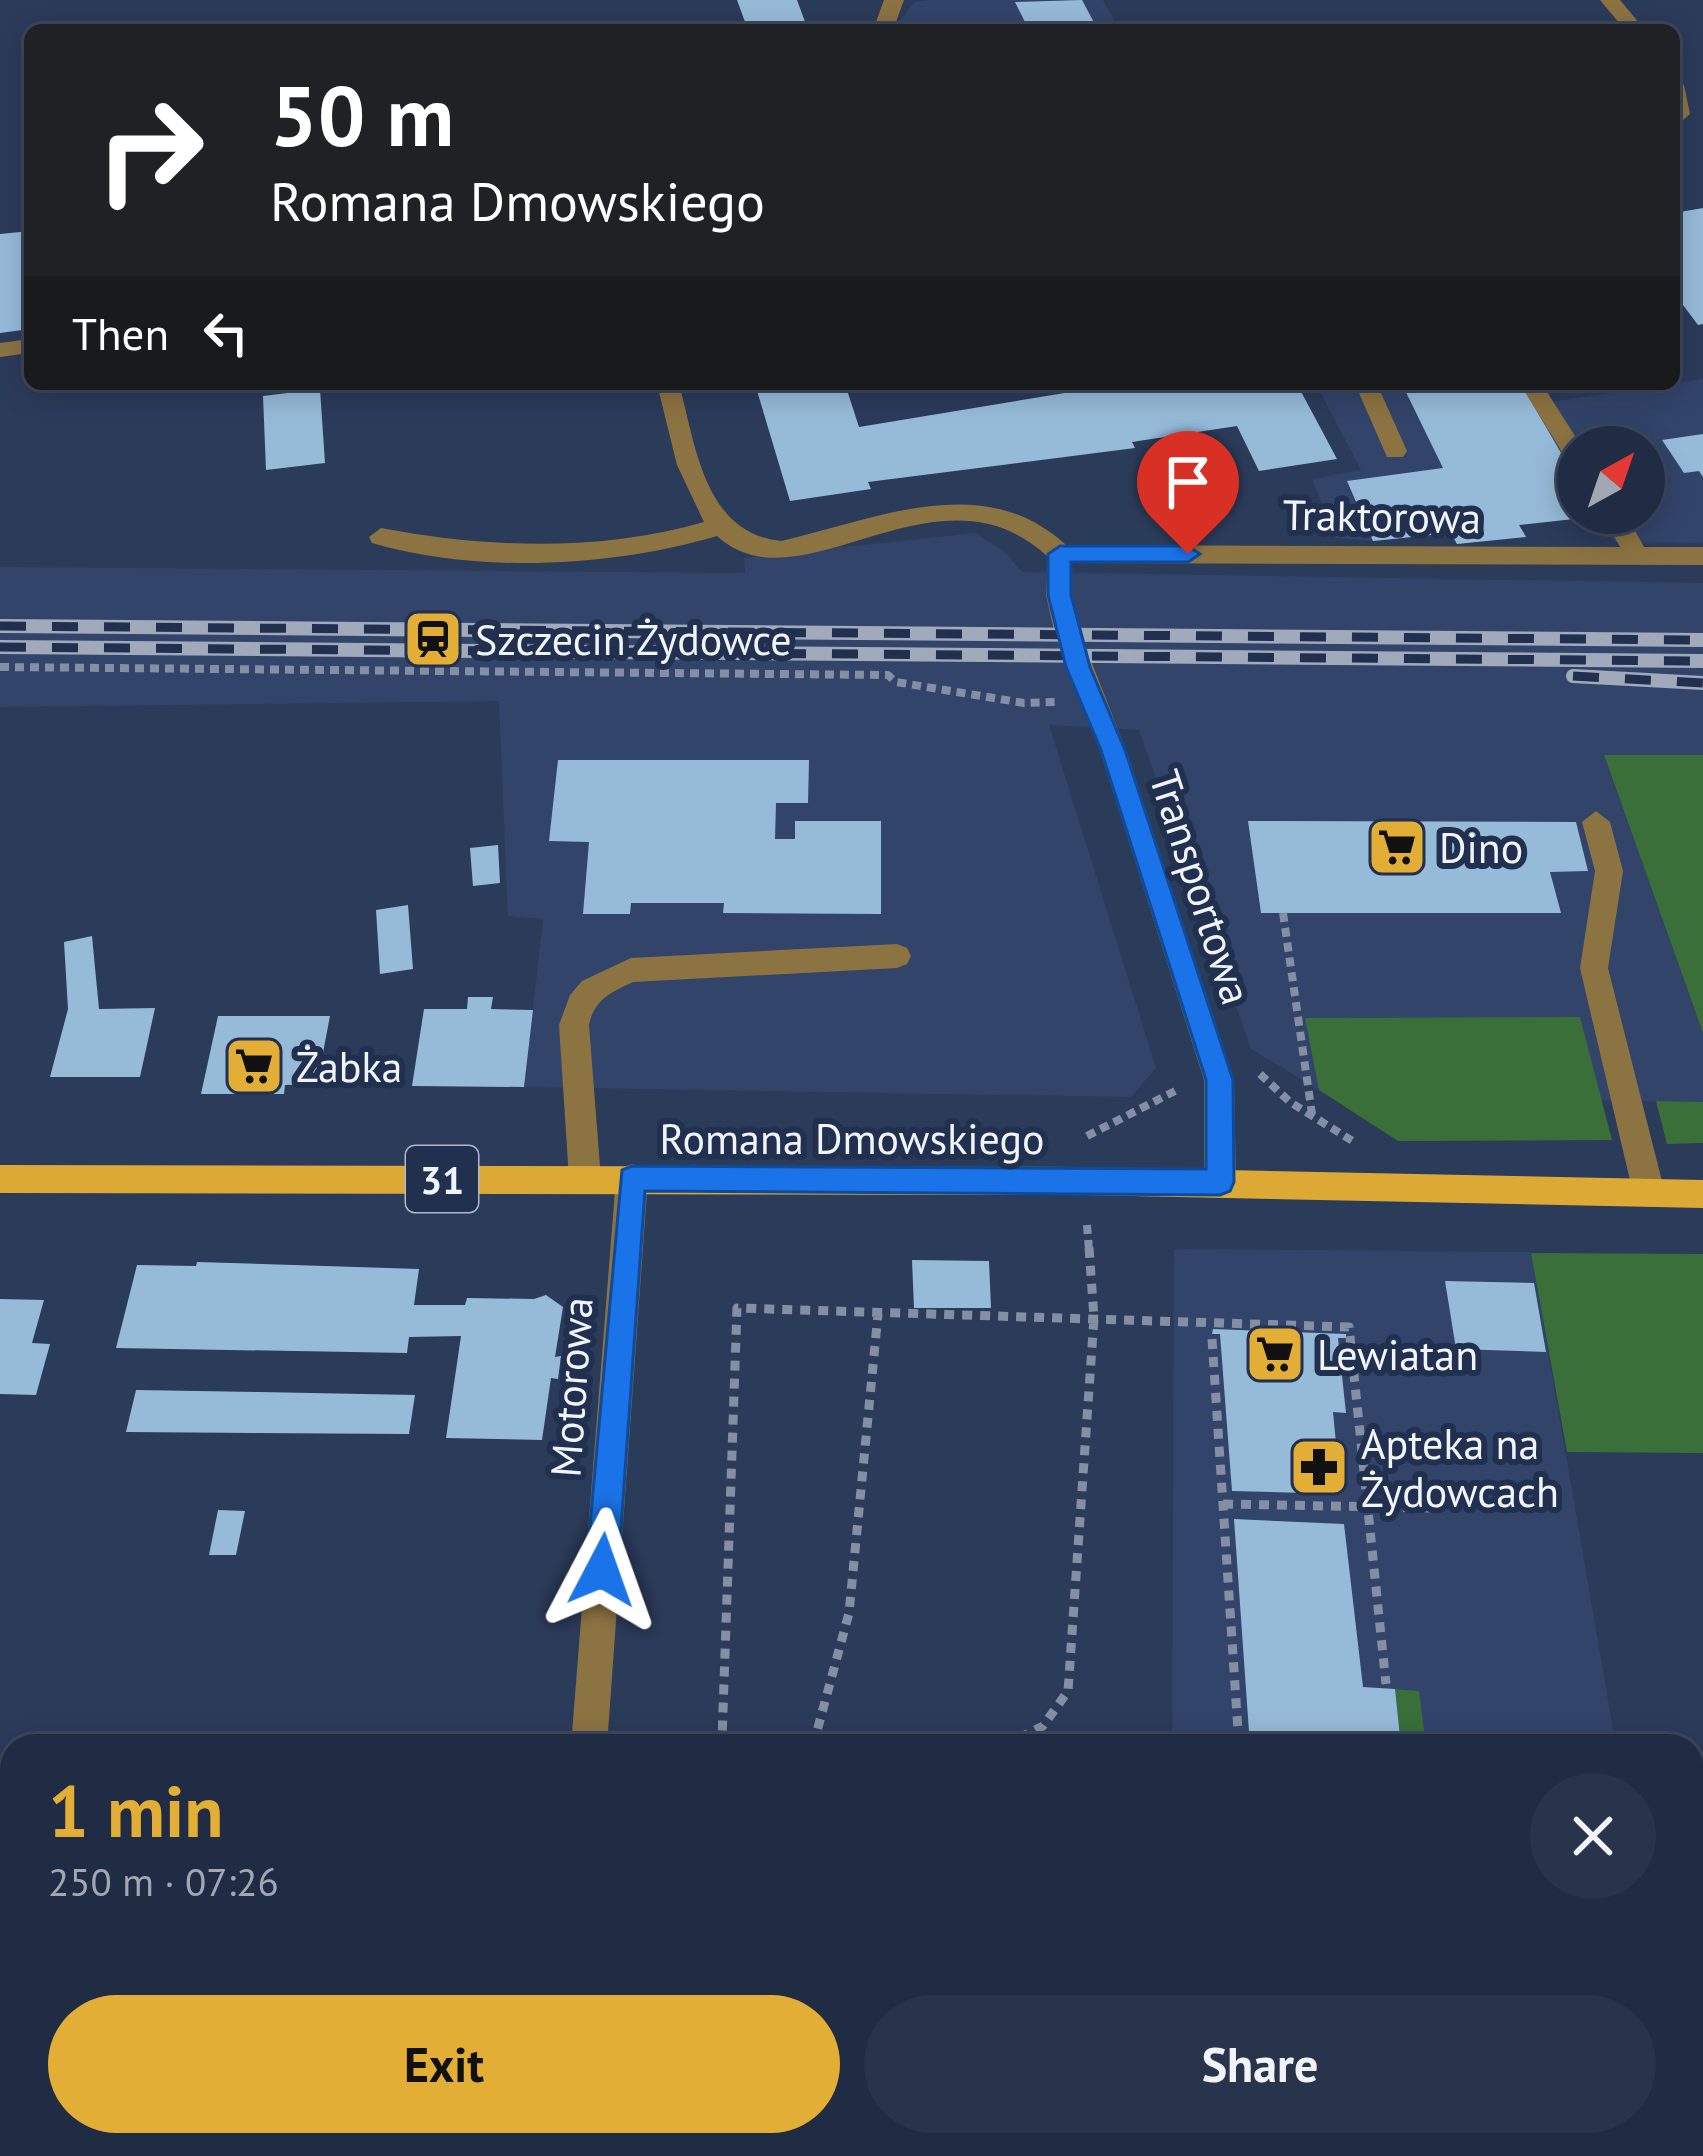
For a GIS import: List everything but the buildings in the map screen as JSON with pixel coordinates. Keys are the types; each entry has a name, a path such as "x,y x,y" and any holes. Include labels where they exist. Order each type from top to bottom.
{"main road":[{"name":"Romana Dmowskiego","path":"0,1179 1220,1182 1703,1194"}],"street":[{"path":"1610,0 1630,24"},
{"path":"670,390 702,500 718,527 750,547 781,550 956,509 1022,523 1060,554"},
{"path":"1369,390 1395,451"},
{"path":"1536,390 1558,426"},
{"path":"381,538 457,551 678,541 718,527"},
{"path":"1625,534 1638,558"},
{"name":"Traktorowa","path":"1060,554 1703,556"},
{"name":"Transportowa","path":"1060,554 1059,595 1068,635 1113,750 1219,1080 1220,1182"},
{"path":"1596,822 1610,872 1594,968 1649,1192"},
{"path":"585,1179 574,1025 578,1002 596,984 631,970 897,956"},
{"name":"Motorowa","path":"590,1734 632,1178"}],"path":[{"path":"0,667 888,675 896,682 1024,703 1066,702"},
{"path":"1283,913 1312,1116"},
{"path":"1259,1073 1312,1116 1353,1142 1370,1145"},
{"path":"1082,1138 1189,1084"},
{"path":"1027,1734 1043,1726 1068,1691 1094,1318 1088,1225"},
{"path":"722,1734 737,1308 1349,1327 1386,1684"},
{"path":"816,1734 849,1613 878,1313"},
{"path":"1212,1340 1238,1734"},
{"path":"1223,1504 1436,1508"}],"shaded area":[{"path":"1103,0 1117,24 898,24 914,2"},
{"path":"1703,379 1703,543 1614,542 1608,534 1665,534 1665,426 1557,426 1557,521 1520,525 1527,537 1455,544 1451,533 1373,541 1336,538 1312,479 1361,470 1319,390 1543,390 1550,402 1630,390 1680,390 1680,382"},
{"path":"975,533 1005,552 1022,572 1703,583 1703,755 1604,756 1703,1033 1703,1102 1331,1097 1251,1049 1139,730 1049,725 1156,1068 1131,1097 524,1087 543,919 508,916 499,701 0,707 0,567 745,573 744,558"},
{"path":"1174,1249 1531,1252 1614,1734 1172,1734"}],"green space":[{"path":"1604,755 1703,755 1703,1033"},
{"path":"1580,1017 1612,1140 1398,1141 1319,1090 1305,1018"},
{"path":"1656,1101 1703,1102 1703,1143 1667,1144"},
{"path":"1531,1253 1703,1254 1703,1453 1567,1452"},
{"path":"1395,1689 1419,1691 1424,1734 1400,1734"}],"railway":[{"path":"0,626 1703,640"},
{"path":"0,647 1703,661"},
{"path":"1573,676 1703,683"}],"place":[{"name":"Szczecin Żydowce","path":"433,639"},
{"name":"Dino","path":"1397,847"},
{"name":"Żabka","path":"254,1066"},
{"name":"Lewiatan","path":"1275,1354"},
{"name":"Apteka na Żydowcach","path":"1319,1467"}],"route":[{"path":"602,1570 632,1178 1220,1182 1219,1080 1113,750 1078,667 1059,595 1060,554 1188,554"}]}
